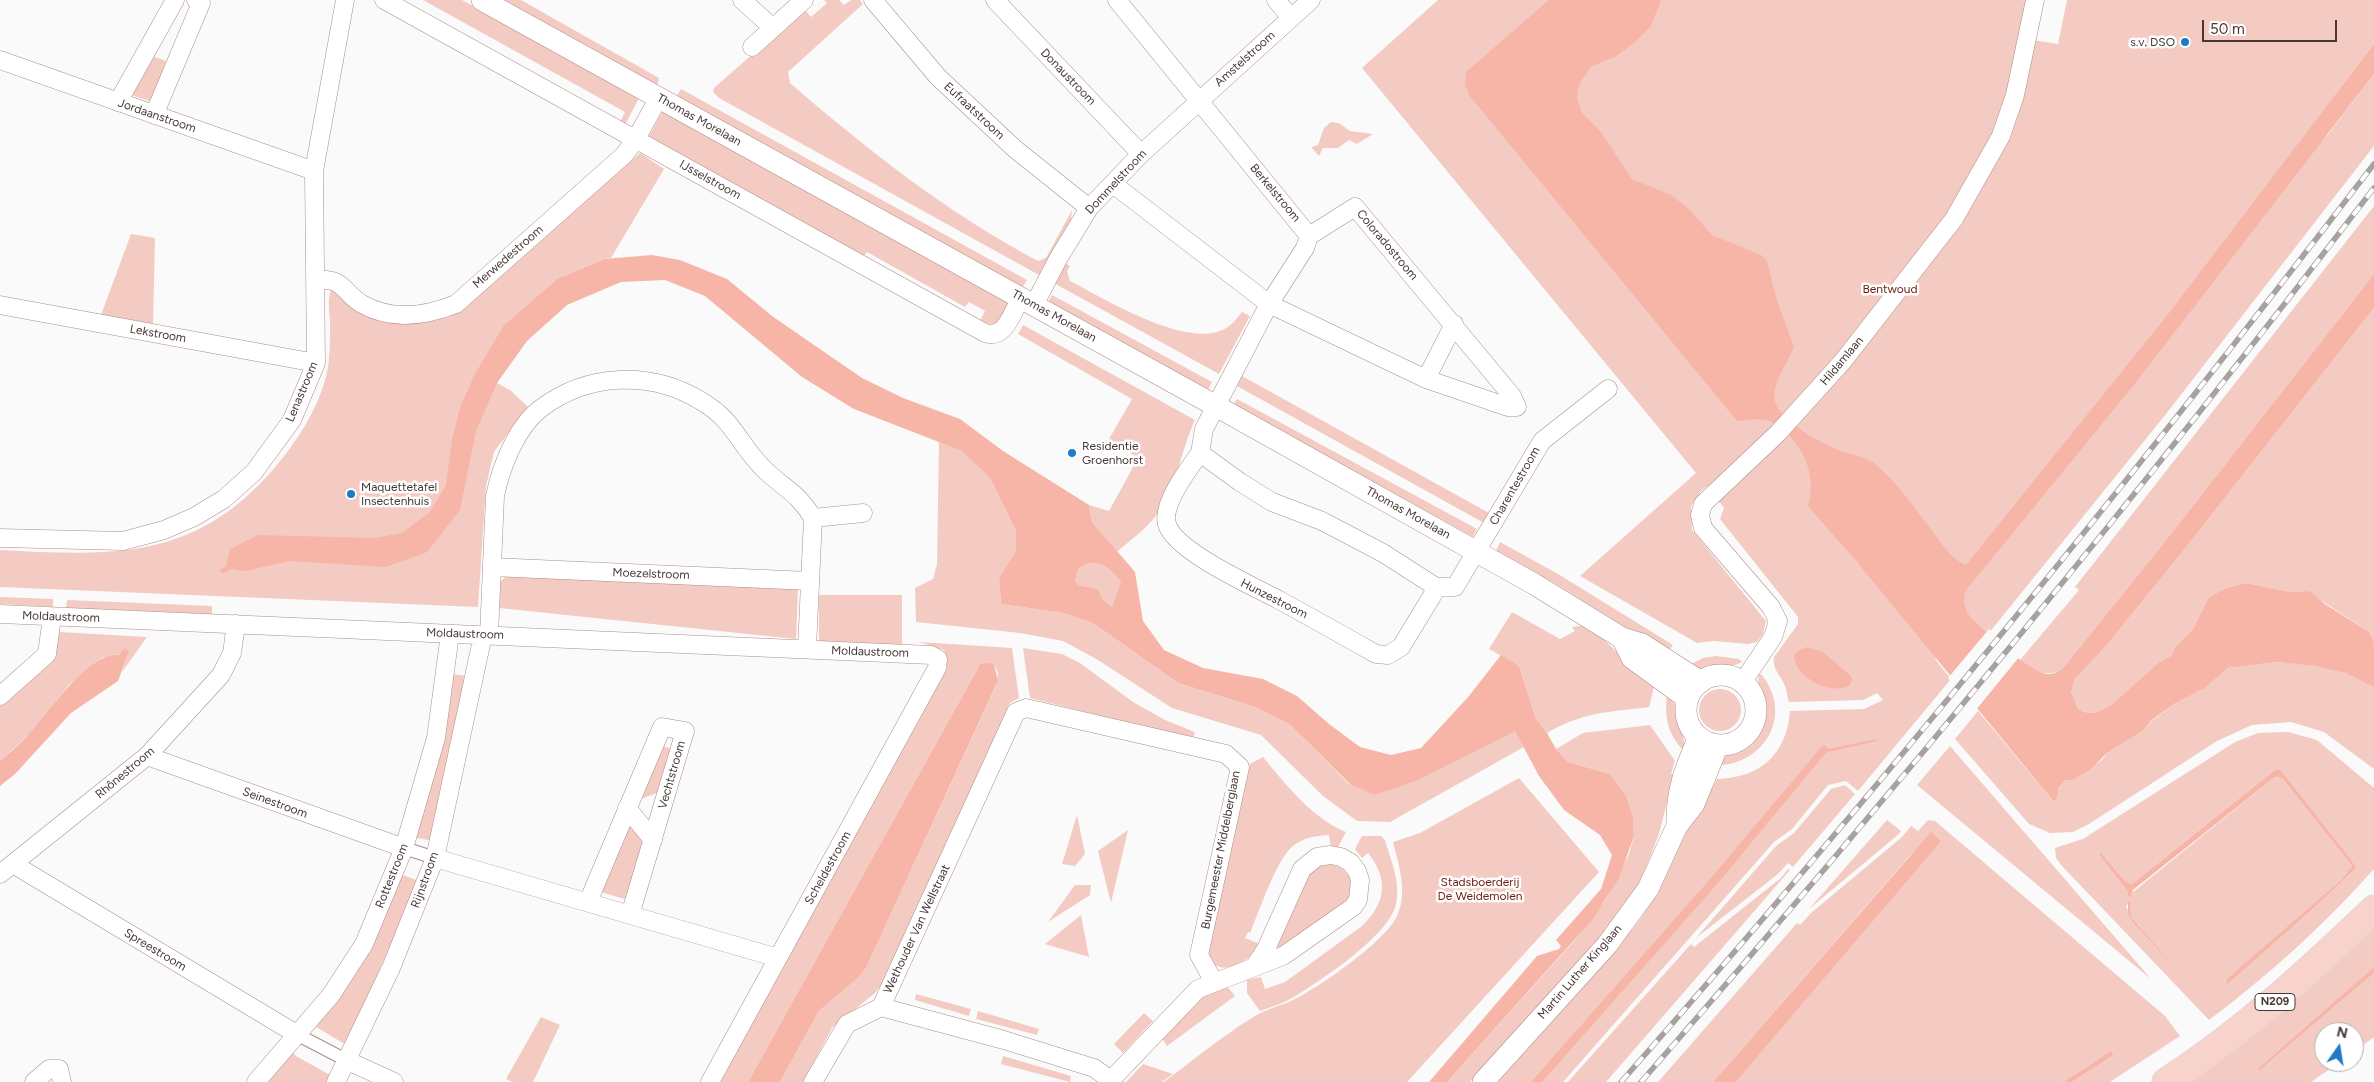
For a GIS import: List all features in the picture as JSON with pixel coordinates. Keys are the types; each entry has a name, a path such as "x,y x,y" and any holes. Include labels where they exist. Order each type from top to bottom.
{"main road":[{"name":"N209","path":"2166,1082 2207,1055 2268,1008 2374,909"}],"street":[{"path":"118,102 175,0"},
{"path":"154,115 201,3 196,0"},
{"name":"Lenastroom","path":"0,538 123,541 164,530 194,517 224,499 254,472 292,420 316,363 317,280 314,171 345,0"},
{"name":"IJsselstroom","path":"384,0 985,333 996,335 1003,330 1028,301"},
{"name":"Thomas Morelaan","path":"482,0 1216,406 1541,588 1622,638 1642,644 1701,682"},
{"path":"742,0 773,28"},
{"path":"752,47 804,0"},
{"name":"Eufraatstroom","path":"873,0 938,77 1015,149 1089,208"},
{"name":"Donaustroom","path":"995,0 1141,154"},
{"name":"Berkelstroom","path":"1117,0 1309,236"},
{"path":"1276,0 1291,18"},
{"name":"Amstelstroom","path":"1200,100 1311,0"},
{"name":"Hildamlaan","path":"1742,683 1773,637 1778,621 1771,607 1703,528 1700,515 1703,504 1778,433 1843,361 1954,219 2001,136 2015,95 2035,0"},
{"name":"Jordaanstroom","path":"0,60 314,171"},
{"name":"Merwedestroom","path":"317,280 329,279 339,282 362,304 386,312 412,316 433,314 456,304 624,155 636,139 659,97"},
{"name":"Dommelstroom","path":"1028,301 1058,259 1089,208 1141,154 1200,100"},
{"path":"1113,184 1269,304"},
{"name":"Coloradostroom","path":"1269,304 1426,378 1508,407 1517,406 1512,396 1454,324 1355,207 1309,236"},
{"path":"1216,406 1269,304 1305,248 1309,236"},
{"name":"Lekstroom","path":"0,305 316,363"},
{"path":"1426,378 1454,324"},
{"path":"486,635 492,567 494,496 498,480 513,445 539,410 570,393 606,381 645,380 682,390 730,422 762,467 789,488 804,503 813,518 807,649"},
{"name":"Charentestroom","path":"1476,552 1542,441 1608,389"},
{"name":"Hunzestroom","path":"1216,406 1204,429 1200,453 1190,466 1169,504 1166,523 1170,532 1184,544 1236,580 1277,599 1376,654 1388,655 1401,647 1436,587"},
{"path":"1200,453 1272,502 1322,521 1383,553 1436,587 1455,588 1476,552"},
{"path":"813,518 863,513"},
{"name":"Moezelstroom","path":"492,567 810,581"},
{"name":"Moldaustroom","path":"0,614 931,654"},
{"path":"0,696 47,654 52,617"},
{"name":"Rhônestroom","path":"6,869 147,756 221,675 232,653 236,624"},
{"name":"Rottestroom","path":"256,1082 331,995 364,944 404,848 436,738 450,634"},
{"name":"Rijnstroom","path":"336,1082 391,968 435,858 486,635"},
{"name":"Thomas Morelaan","path":"1622,638 1632,658 1688,699"},
{"name":"Scheldestroom","path":"710,1082 937,668 938,659 931,654"},
{"path":"1721,676 1742,683 1751,693 1755,706 1752,726 1738,740 1718,745 1699,737 1687,720 1688,699 1701,682 1721,676"},
{"name":"Burgemeester Middelberglaan","path":"1016,712 1026,708 1226,754 1240,767 1199,955 1214,982"},
{"name":"Wethouder Van Wellstraat","path":"1016,712 881,1007 1004,1040 1094,1068 1110,1081"},
{"name":"Vechtstroom","path":"588,902 662,726 685,731 630,915"},
{"name":"Martin Luther Kinglaan","path":"1677,826 1676,801 1684,773 1699,737"},
{"name":"Martin Luther Kinglaan","path":"1483,1082 1607,945 1648,888 1677,826 1694,804 1718,745"},
{"name":"Seinestroom","path":"147,756 404,848"},
{"path":"627,808 653,840"},
{"path":"404,848 778,958"},
{"path":"1110,1081 1198,989 1283,956 1353,907 1360,891 1360,880 1351,863 1330,855 1317,857 1308,862 1302,869 1266,949 1254,967"},
{"name":"Spreestroom","path":"6,869 298,1035"},
{"path":"813,1082 847,1024 881,1007"},
{"path":"298,1035 394,1082"},
{"path":"34,1082 49,1070 59,1069 62,1082"}],"green space":[{"path":"423,0 462,0 639,98 625,125 620,122 625,112"},
{"path":"502,0 521,0 659,78 657,86"},
{"path":"824,0 839,0 844,5 851,0 860,0 863,4 788,72 790,83 849,133 909,179 972,222 1038,261 1046,258 1072,210 1071,220 1039,275 719,98 713,92 714,88 804,9 811,17 827,3"},
{"name":"Bentwoud","path":"1438,0 2027,0 2020,38 2058,44 2067,0 2374,0 2374,44 2307,133 2326,137 2374,74 2374,146 2166,414 1989,633 1935,659 1951,679 1858,791 1846,781 1828,785 1792,829 1774,842 1563,1082 1497,1082 1637,924 1651,903 1707,787 1712,789 1717,779 1732,778 1746,774 1758,769 1768,761 1777,752 1783,740 1788,727 1790,711 1864,709 1883,700 1877,693 1863,700 1789,702 1785,686 1774,665 1774,657 1798,624 1798,617 1720,519 1724,508 1707,486 1701,491 1691,506 1692,530 1766,621 1763,634 1757,642 1748,644 1714,641 1697,643 1580,576 1696,473 1362,68"},
{"path":"150,55 166,61 152,102 128,94"},
{"path":"681,89 1027,280 1022,288 676,97"},
{"path":"663,110 1010,303 1001,320 994,325 980,321 985,311 969,302 965,307 867,252 864,256 648,138"},
{"path":"1331,122 1339,123 1350,131 1373,134 1357,144 1349,140 1338,148 1323,148 1319,156 1311,147 1318,145 1324,128"},
{"path":"640,153 664,169 611,258 604,259 557,279 504,325 497,383 510,390 528,407 494,452 486,486 478,607 0,587 0,550 80,553 116,551 151,546 184,536 215,520 246,497 276,466 292,446 312,413 326,377 328,365 331,290 380,320 425,323 449,317 484,291"},
{"path":"2374,206 2374,274 2159,549 2062,669 2051,673 2041,672 2020,660 2079,590 2075,587"},
{"path":"131,234 155,238 153,325 101,315"},
{"path":"1065,263 1070,266 1067,271 1070,281 1125,310 1170,328 1191,333 1210,333 1228,327 1242,312 1250,316 1219,374 1052,282"},
{"path":"1052,295 1212,382 1208,390 1048,302"},
{"path":"2374,308 2374,642 2369,632 2307,591 2290,592 2246,583 2226,588 2209,597 2193,629 2175,647 2171,656 2159,662 2110,706 2094,713 2084,712 2077,708 2073,702 2071,692 2075,679 2106,646 2184,550"},
{"path":"1023,325 1195,420 1173,482 1162,506 1147,526 1117,552 1092,522 1089,505 1109,511 1138,458 1109,439 1132,399 1018,334"},
{"path":"1242,376 1489,513 1484,523 1237,386"},
{"path":"1237,399 1477,529 1473,537 1233,405"},
{"path":"939,442 962,450 990,478 1016,531 1016,551 999,578 1001,604 1063,613 1093,623 1178,683 1255,707 1289,724 1349,784 1515,730 1524,747 1390,822 1357,821 1323,796 1261,735 1172,708 1098,660 1063,641 1020,633 916,622 915,588 933,579 937,564"},
{"path":"1500,542 1558,574 1673,645 1667,653 1556,584 1496,551"},
{"path":"1088,563 1099,564 1108,568 1116,574 1122,583 1112,607 1103,600 1098,589 1078,585 1075,580 1079,568"},
{"path":"506,576 798,589 796,639 499,608 501,581"},
{"path":"819,595 902,595 902,644 819,643"},
{"path":"0,597 53,599 53,607 0,604"},
{"path":"67,600 212,606 212,614 66,608"},
{"path":"1512,612 1560,639 1575,631 1572,627 1586,625 1654,687 1649,707 1596,714 1572,721 1547,733 1536,719 1519,666 1489,649"},
{"path":"59,632 147,637 122,672 129,652 102,658 69,685 27,736 0,761 0,704 56,648"},
{"path":"919,642 1012,648 1019,698 1010,703 883,982 875,993 832,1028 803,1082 780,1082 819,1011 858,978 866,968 996,686 998,673 994,664 978,668 748,1082 718,1082 947,668 947,657 944,650"},
{"path":"1023,648 1062,654 1080,663 1133,702 1165,720 1195,732 1193,739 1030,698"},
{"path":"1716,656 1739,659 1742,662 1716,670 1702,669 1689,665 1703,658"},
{"path":"2277,662 2340,671 2363,680 2374,687 2374,769 2324,732 2291,722 2252,725 2217,741 2089,824 2073,832 2050,833 2029,824 1955,739 1978,711 2054,802 2058,796 2058,789 2065,780 2072,780 2102,760 2107,753 2143,731 2152,721 2174,704 2205,688 2228,668"},
{"path":"1759,673 1766,680 1773,696 1774,722 1770,734 1763,744 1742,760 1730,764 1717,765 1757,731 1762,712 1758,683"},
{"path":"451,674 468,676 432,841 414,837"},
{"path":"1720,689 1735,695 1741,710 1735,725 1720,731 1705,725 1699,710 1705,695"},
{"path":"1667,695 1675,705 1678,713 1684,738 1684,751 1674,739 1668,725 1666,711"},
{"path":"1650,725 1675,761 1671,774 1674,775 1659,834 1640,883 1605,931 1470,1082 1447,1082 1574,941 1605,901 1629,854 1634,836 1633,816 1626,795 1610,774 1568,762 1556,749 1583,733"},
{"path":"2288,732 2317,740 2374,788 2374,869 2336,910 2295,949 2209,1020 2062,866 2056,858 2055,848 2083,839 2235,742 2258,733","holes":["2276,769 2355,865 2355,869 2228,984 2229,978 2342,879 2352,866 2282,778 2275,777 2133,892 2101,853 2126,882 2132,884","2130,902 2131,917 2190,984 2134,924 2126,906"]},
{"path":"658,744 674,750 662,791 633,802"},
{"path":"1950,746 2151,979 1917,785"},
{"path":"1263,757 1311,810 1346,832 1338,847 1331,848 1329,835 1301,841 1287,852 1263,899 1250,933 1248,932 1245,938 1260,944 1247,959 1235,966 1223,968 1214,964 1206,954 1250,764"},
{"name":"Stadsboerderij De Weidemolen","path":"1519,778 1599,872 1407,1082 1164,1082 1239,1026 1265,1011 1303,995 1317,986 1350,963 1379,938 1397,916 1402,898 1398,860 1393,842 1420,833"},
{"path":"1845,785 1855,794 1793,867 1788,863 1778,874 1696,938 1776,846 1794,833 1831,789"},
{"path":"1077,815 1085,854 1075,866 1062,864"},
{"path":"627,819 645,845 628,900 597,891"},
{"path":"1887,820 1901,831 1899,834 1809,909"},
{"path":"1928,820 1935,821 2165,1016 2180,1036 2110,1082 2072,1082 2114,1055 2111,1051 2063,1082 1736,1082 1940,841 1913,852 1713,1082 1658,1082 1797,923 1800,925 1811,913 1902,837 1911,826 1918,831"},
{"path":"1128,830 1111,903 1098,851"},
{"path":"1362,836 1381,836 1385,840 1395,872 1397,887 1396,904 1391,916 1368,943 1319,981 1292,998 1260,1011 1247,993 1247,980 1261,977 1265,989 1285,982 1362,926 1376,909 1382,891 1382,881 1375,863 1368,853 1362,858 1355,849"},
{"path":"1327,863 1343,870 1354,883 1348,901 1278,949 1277,944 1302,885 1318,867"},
{"path":"1788,869 1790,870 1606,1082 1568,1082 1691,944 1694,947 1781,878"},
{"path":"400,874 419,881 346,1045 313,1025"},
{"path":"1075,885 1091,885 1090,895 1048,922"},
{"path":"1081,915 1089,957 1045,944"},
{"path":"2374,926 2374,967 2260,1070 2314,1024 2314,1072 2326,1072 2311,1082 2185,1082"},
{"path":"2374,973 2374,1037 2364,1044 2364,1022 2316,1022"},
{"path":"1226,985 1235,996 1167,1046 1161,1037 1203,995"},
{"path":"916,994 971,1009 969,1016 915,1000"},
{"path":"978,1011 1039,1029 1037,1035 976,1019"},
{"path":"1144,1013 1153,1021 1123,1053 1114,1044"},
{"path":"541,1017 560,1025 533,1082 513,1082 506,1079"},
{"path":"291,1050 296,1056 330,1075 326,1082 262,1082"},
{"path":"1003,1056 1071,1076 1070,1082 1001,1064"},
{"path":"1143,1064 1173,1074 1162,1082 1126,1082"}],"shaded area":[{"path":"1549,0 1661,0 1651,26 1635,42 1615,57 1592,66 1583,78 1578,89 1577,98 1582,113 1601,132 1632,179 1671,195 1688,208 1712,235 1761,255 1767,261 1777,301 1794,347 1775,390 1776,404 1780,411 1804,432 1823,443 1840,451 1867,459 1875,464 1897,486 1950,554 1966,565 2169,313 2374,44 2374,74 2133,386 1967,589 1964,598 1967,612 1974,621 2019,658 2041,672 2048,674 2062,669 2159,549 2374,274 2374,308 2184,550 2106,646 2075,679 2071,692 2077,708 2084,712 2094,713 2110,706 2159,662 2171,656 2175,647 2193,629 2209,597 2226,588 2246,583 2290,592 2307,591 2369,632 2374,642 2374,687 2346,673 2315,666 2277,662 2228,668 2205,688 2174,704 2152,720 2143,731 2107,753 2090,770 2072,780 2065,780 2058,789 2058,796 2054,802 1857,562 1808,506 1811,494 1809,470 1799,447 1791,437 1768,420 1737,421 1469,95 1465,85 1466,72"},
{"path":"652,255 680,260 727,279 772,316 862,378 903,398 960,419 1003,451 1089,505 1092,522 1135,572 1143,621 1164,650 1203,668 1263,679 1297,696 1329,724 1360,747 1391,755 1421,748 1469,696 1501,655 1519,666 1536,719 1556,749 1568,762 1610,774 1626,795 1633,816 1634,836 1619,878 1593,919 1447,1082 1429,1082 1537,956 1559,949 1561,946 1556,940 1601,889 1612,855 1600,835 1564,810 1539,776 1515,731 1415,781 1375,795 1350,784 1289,724 1255,707 1178,683 1093,623 1063,613 1001,604 999,578 1016,551 1016,531 990,478 962,451 854,409 802,377 705,296 665,280 621,282 567,305 527,341 497,383 476,431 460,510 427,552 386,567 290,561 245,571 232,569 223,574 219,570 226,566 230,549 258,535 375,538 402,533 430,512 446,485 452,439 461,405 475,374 504,325 557,279 604,259","holes":["1088,563 1099,564 1108,568 1121,582 1112,607 1103,600 1098,589 1078,585 1075,580 1079,568"]},
{"path":"1807,647 1823,652 1850,675 1852,679 1850,685 1843,688 1826,687 1816,683 1801,672 1794,656 1798,651"},
{"path":"125,648 129,652 118,681 71,713 15,774 0,786 0,761 25,738 82,673 108,656 119,655"},
{"path":"980,664 994,664 998,681 866,968 858,978 819,1011 780,1082 748,1082"},
{"path":"1876,739 1877,741 1828,752 1824,755 1718,883 1542,1082 1531,1082 1711,878 1822,746 1825,745 1829,749"},
{"path":"2276,769 2281,771 2289,781 2355,865 2355,869 2228,984 2226,982 2228,978 2342,879 2352,866 2282,778 2275,777 2133,890 2130,896 2128,896 2128,891 2099,854 2101,853 2126,882 2132,884"},
{"path":"1931,832 1941,841 1736,1082 1713,1082"},
{"path":"2128,902 2130,902 2131,917 2190,984 2134,924 2128,914"},
{"path":"2374,967 2374,973 2316,1022 2314,1022 2314,1024 2260,1070 2258,1069"},
{"path":"2111,1051 2114,1055 2072,1082 2063,1082"}],"pier":[{"path":"1989,629 2020,656 1975,711 1948,678"}],"railway":[{"path":"1621,1082 1911,744 2192,398 2374,164"},
{"path":"1641,1082 1830,863 2015,641 2196,416 2374,188"}],"place":[{"name":"s.v. DSO","path":"2185,42"},
{"name":"Residentie Groenhorst","path":"1072,453"},
{"name":"Maquettetafel Insectenhuis","path":"351,494"}]}
